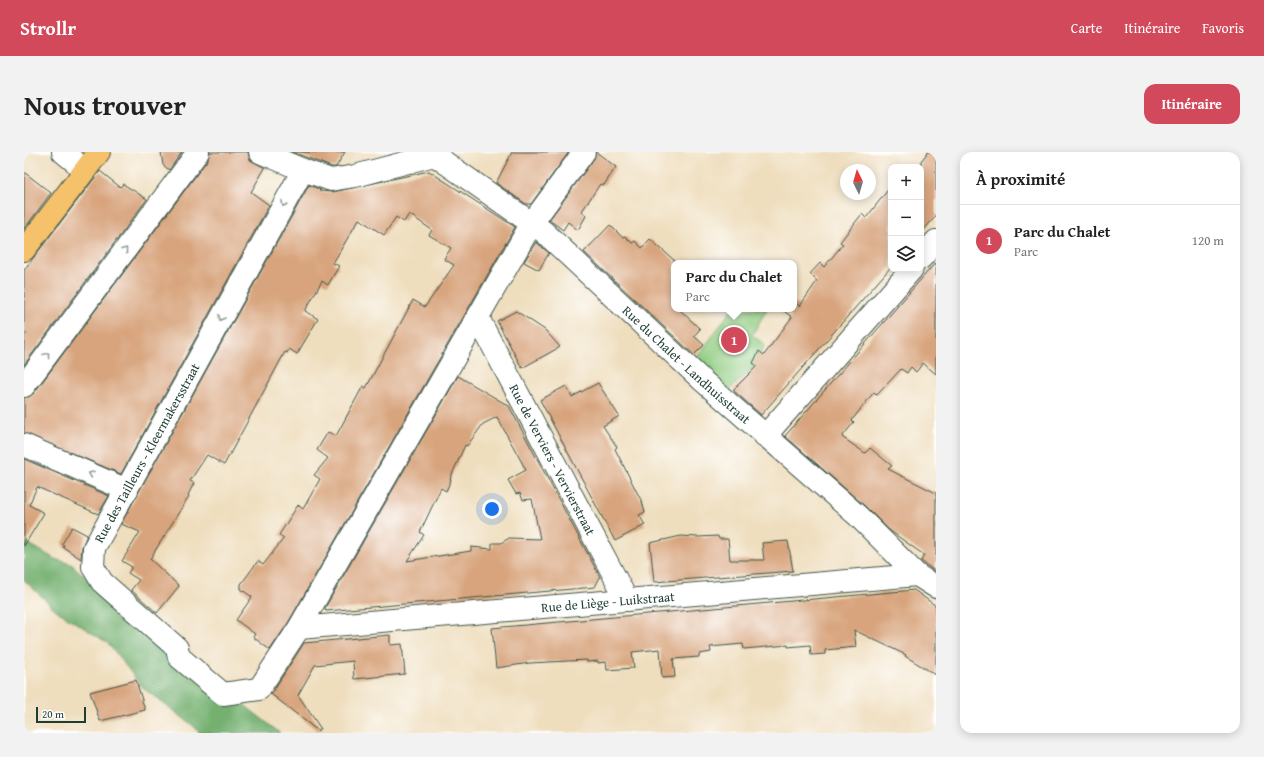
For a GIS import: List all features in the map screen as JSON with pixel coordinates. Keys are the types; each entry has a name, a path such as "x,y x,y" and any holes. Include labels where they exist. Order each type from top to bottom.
{"main road":[{"path":"24,250 99,152"}],"street":[{"path":"63,152 85,170"},
{"path":"24,386 198,152"},
{"path":"260,152 332,180 355,176 432,153"},
{"path":"299,628 532,223 584,152"},
{"name":"Rue du Chalet - Landhuisstraat","path":"432,153 532,223 554,241 694,373 858,516 917,575 936,587"},
{"name":"Rue des Tailleurs - Kleermakersstraat","path":"299,628 259,689 223,694 179,657 177,648 102,582 93,567 94,548 303,170"},
{"path":"924,255 936,241"},
{"path":"765,436 909,272"},
{"name":"Rue de Verviers - Vervierstraat","path":"478,318 627,600"},
{"path":"24,445 127,490"},
{"name":"Rue de Liège - Luikstraat","path":"299,628 917,575"}],"green space":[{"path":"730,312 765,312 752,335 765,345 753,368 727,392 693,363"},
{"path":"24,541 55,559 71,564 125,611 280,733 199,733 195,727 143,688 108,643 57,611 24,580"}],"building":[{"path":"161,152 182,152 169,170 163,165"},
{"path":"210,152 248,152 250,160 265,168 251,192 269,205 121,474 24,433 24,398 34,393 208,159"},
{"path":"292,152 345,152 336,167 332,167"},
{"path":"512,152 569,152 531,204 526,204 496,183"},
{"path":"596,152 616,167 604,185 600,184 582,211 586,216 578,230 568,222 563,230 549,220 594,159"},
{"path":"928,152 936,152 936,216 924,230 924,164 921,164 921,161"},
{"path":"100,171 120,187 123,184 147,199 24,365 24,337 27,333 24,331 24,270"},
{"path":"429,171 515,227 288,623 270,650 253,637 255,634 236,620 252,597 241,589 241,584 258,561 263,565 284,538 279,535 298,505 303,509 320,479 314,475 328,458 317,450 328,432 336,436 363,386 366,388 413,300 425,307 454,265 444,259 451,248 429,235 432,230 409,214 404,222 396,217 384,235 359,219 333,263 339,266 328,285 322,281 305,311 318,319 297,354 289,349 287,353 285,352 224,465 207,455 190,481 194,483 188,495 189,496 150,559 179,586 157,613 131,590 139,580 128,573 132,567 122,561 140,532 121,524 309,185 321,190 319,191 333,192"},
{"path":"24,172 51,193 24,229"},
{"path":"888,190 888,270 761,415 733,390 757,366 753,363 759,351 764,355 792,317 785,312 797,312 797,304 800,306 817,281 810,274 820,263 824,267 843,244 840,242 862,214 866,218"},
{"path":"610,225 622,237 625,236 632,243 635,241 642,248 650,239 674,260 671,260 671,312 682,312 700,329 694,336 704,345 694,355 584,252"},
{"path":"536,242 549,253 539,270 524,262"},
{"path":"936,262 936,374 923,363 916,372 911,367 907,373 901,369 877,395 874,392 852,420 854,422 842,437 865,453 870,448 892,466 888,469 936,493 936,572 921,561 924,555 889,530 866,507 785,436"},
{"path":"516,311 545,330 560,347 522,368 497,321"},
{"path":"458,376 509,406 600,577 595,587 326,611 325,608","holes":["497,417 526,470 508,480 516,494 520,493 523,500 532,499 540,539 509,538 501,543 492,543 492,549 471,547 471,551 407,561 424,535 420,532 441,488 446,491 465,445 467,446 483,424"]},
{"path":"598,383 619,416 603,426 617,447 615,449 642,502 645,512 639,515 645,525 615,541 540,400 566,386 572,397"},
{"path":"24,459 109,496 98,514 37,487 29,505 44,513 24,546"},
{"path":"72,527 87,535 82,547 81,559 63,547 64,545 62,544"},
{"path":"681,536 718,536 719,539 728,539 730,560 764,560 762,543 788,541 793,571 654,582 650,543"},
{"path":"914,590 936,606 936,675 905,656 906,655 854,630 856,647 825,650 825,654 811,655 810,645 788,647 788,645 744,649 743,644 710,647 711,652 699,654 699,657 673,659 675,677 662,678 660,649 632,652 634,668 607,670 606,662 587,662 587,660 530,663 496,668 492,628"},
{"path":"390,635 390,645 402,644 405,674 354,679 353,661 315,665 298,695 321,729 318,731 271,694 304,643"},
{"path":"136,680 145,710 100,721 90,692"}],"place":[{"name":"Parc du Chalet","path":"734,340"}]}
